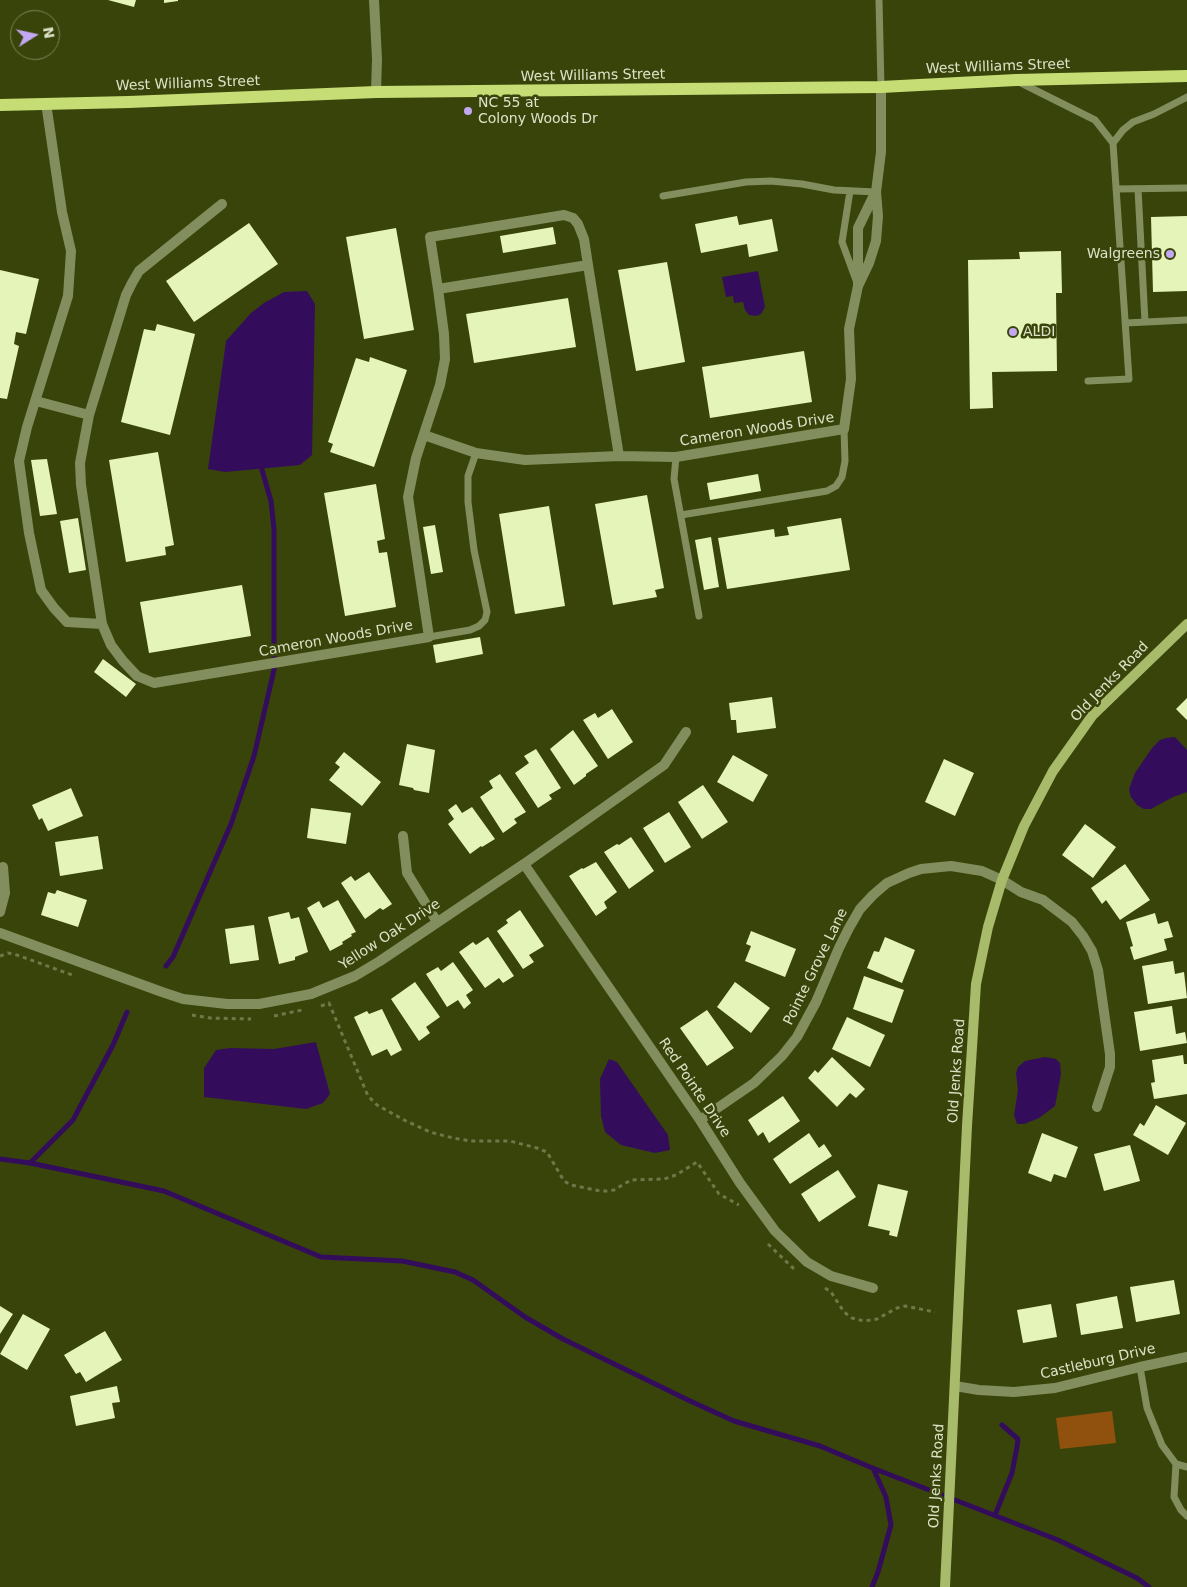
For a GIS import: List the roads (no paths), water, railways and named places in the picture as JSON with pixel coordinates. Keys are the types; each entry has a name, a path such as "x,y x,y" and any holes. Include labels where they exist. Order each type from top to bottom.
{"main road":[{"name":"West Williams Street","path":"0,104 128,102 376,92 881,87 1016,80 1187,76"}],"street":[{"path":"374,0 377,59 376,92"},
{"name":"Cameron Woods Drive","path":"858,286 869,263 876,240 878,216 876,192 881,152 881,87"},
{"path":"46,103 62,212 71,251 68,296 27,427 20,461 29,534 41,590 54,608 68,622 102,624"},
{"name":"Cameron Woods Drive","path":"424,435 476,453 525,460 619,456 676,457 844,429 850,379 849,329 858,286 858,228 876,192"},
{"name":"Cameron Woods Drive","path":"222,204 139,272 132,282 126,295 89,415 80,462 81,484 102,624 111,644 123,661 138,676 154,683 429,637 408,498 416,458 440,385 445,359 444,334 430,237 564,215 573,218 578,224 584,239 588,265"},
{"path":"438,289 588,265 619,456"},
{"path":"36,401 89,415"},
{"name":"Old Jenks Road","path":"946,1587 967,1126 976,984 988,927 1002,880 1024,826 1053,771 1092,716 1187,624"},
{"name":"Yellow Oak Drive","path":"0,933 183,999 227,1004 259,1004 311,994 355,976 380,961 524,864 664,765 686,732"},
{"path":"403,836 407,873 437,922"},
{"name":"Red Pointe Drive","path":"524,864 774,1231 807,1262 819,1270 832,1276 873,1288"},
{"path":"0,912 5,893 3,866"},
{"name":"Pointe Grove Lane","path":"700,1120 754,1083 782,1056 807,1020 838,948 860,909 873,895 887,883 920,869 951,866 982,871 1002,880 1021,892 1042,900 1072,922 1092,951 1098,970 1110,1054 1110,1067 1097,1107"},
{"name":"Castleburg Drive","path":"955,1386 979,1390 1014,1392 1054,1388 1187,1357"}],"lane":[{"path":"878,0 881,87"},
{"path":"1016,80 1095,120 1113,143 1129,379 1088,381"},
{"path":"1113,143 1123,130 1133,122 1154,114 1187,96"},
{"path":"663,196 746,182 771,181 850,191 876,192"},
{"path":"1116,189 1187,188"},
{"path":"1138,189 1144,322"},
{"path":"850,191 842,242 858,286"},
{"path":"1126,323 1187,320"},
{"path":"681,515 827,491 836,486 842,477 845,461 844,429"},
{"path":"429,637 470,630 485,620 487,612 474,550 468,502 468,476 476,453"},
{"path":"676,457 674,479 699,616"},
{"path":"1140,1367 1147,1408 1154,1428 1162,1445 1176,1464 1187,1467"},
{"path":"1176,1464 1174,1497 1181,1510 1187,1516"}],"waterway":[{"path":"166,966 173,957 231,824 254,756 274,670 274,529 271,501 262,470 262,463"},
{"path":"30,1163 73,1120 113,1045 127,1012"},
{"path":"0,1159 30,1163 164,1191 321,1257 402,1261 455,1272 473,1280 525,1317 563,1339 734,1421 820,1446 1058,1540 1137,1578 1149,1587"},
{"path":"995,1515 1012,1473 1018,1439 1002,1425"},
{"path":"872,1587 891,1525 886,1497 873,1468"}],"place":[{"name":"NC 55 at Colony Woods Dr","path":"468,111"},
{"name":"Walgreens","path":"1170,254"},
{"name":"ALDI","path":"1013,332"}]}
